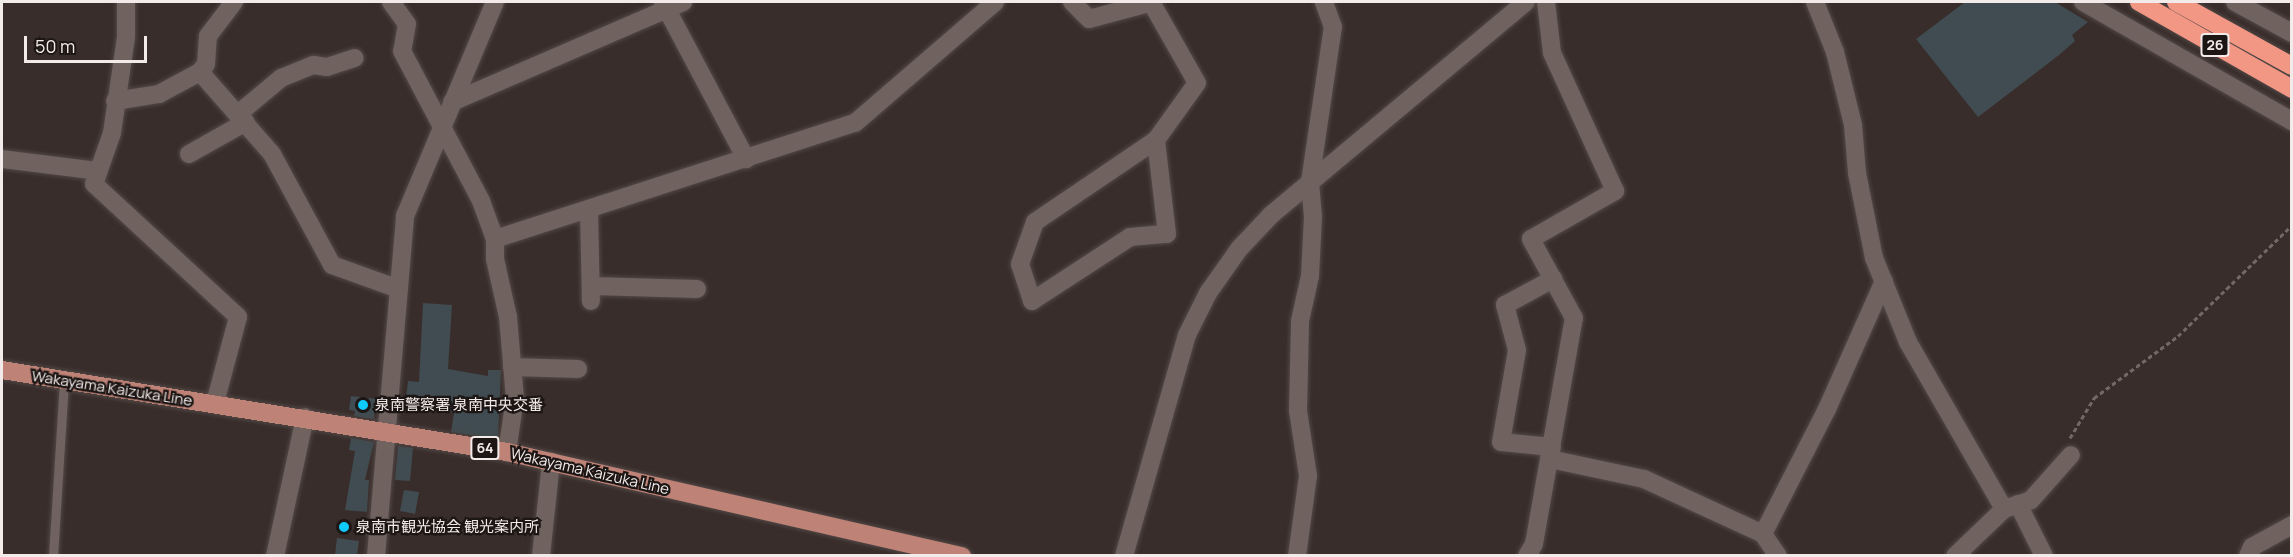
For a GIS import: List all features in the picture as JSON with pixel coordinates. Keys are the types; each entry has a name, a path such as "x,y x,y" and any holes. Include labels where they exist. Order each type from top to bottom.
{"highway":[{"name":"26","path":"2139,2 2292,89"},
{"name":"26","path":"2176,2 2292,66"}],"main road":[{"name":"Wakayama Kaizuka Line","path":"2,370 388,430 507,452 962,555"}],"street":[{"path":"126,2 126,37 112,133 94,184 238,317 215,403"},
{"path":"115,101 159,94 200,72 206,64 207,36 234,2"},
{"path":"391,2 407,24 402,51 481,201 495,239 495,259 508,317 515,398 507,452"},
{"path":"376,555 405,216 495,2"},
{"path":"495,239 855,123 995,2"},
{"path":"1072,2 1089,19 1152,2 1197,83 1156,140 1035,222 1020,264 1032,301 1130,237 1167,234 1156,140"},
{"path":"1297,555 1308,476 1298,411 1300,321 1310,276 1313,217 1310,182 1333,27 1324,2"},
{"path":"1124,555 1187,334 1208,292 1239,249 1310,182 1526,2"},
{"path":"1527,555 1534,544 1574,318 1531,239 1615,191 1552,53 1546,2"},
{"path":"1815,2 1835,52 1853,124 1859,184 1874,258 1908,342 2043,555"},
{"path":"2083,2 2292,121"},
{"path":"2235,2 2292,33"},
{"path":"452,102 671,4 746,159"},
{"path":"189,154 242,118 281,78 314,65 327,67 355,58"},
{"path":"200,72 272,154 332,265 399,289"},
{"path":"2,159 98,171"},
{"path":"589,209 591,294 697,289"},
{"path":"1553,279 1505,305 1517,351 1501,442 1644,479 1763,534 1778,555"},
{"path":"1763,534 1827,409 1884,280"},
{"path":"512,367 578,369"},
{"path":"276,555 305,417"},
{"path":"1954,555 2011,506 2031,500 2070,447"},
{"path":"542,555 551,462"},
{"path":"2248,555 2252,547 2292,525"}],"lane":[{"path":"53,555 64,381"}],"path":[{"path":"2070,447 2094,398 2178,336 2292,225"}],"building":[{"path":"1965,2 2055,2 2088,22 2072,35 2075,41 2059,55 1978,117 1916,39"},
{"path":"423,303 452,305 448,369 488,376 488,370 501,370 498,439 451,432 454,413 405,406 408,381 419,382"},
{"name":"泉南警察署 泉南中央交番","path":"351,396 376,399 374,419 354,416 355,411 349,410"},
{"path":"351,438 374,442 365,480 369,480 367,512 345,510 355,451 349,450"},
{"path":"398,446 413,448 410,481 395,480"},
{"path":"404,490 419,492 415,514 400,511"},
{"path":"337,538 359,541 357,555 335,555"}],"place":[{"name":"泉南警察署 泉南中央交番","path":"363,405"},
{"name":"泉南市観光協会 観光案内所","path":"344,527"}]}
